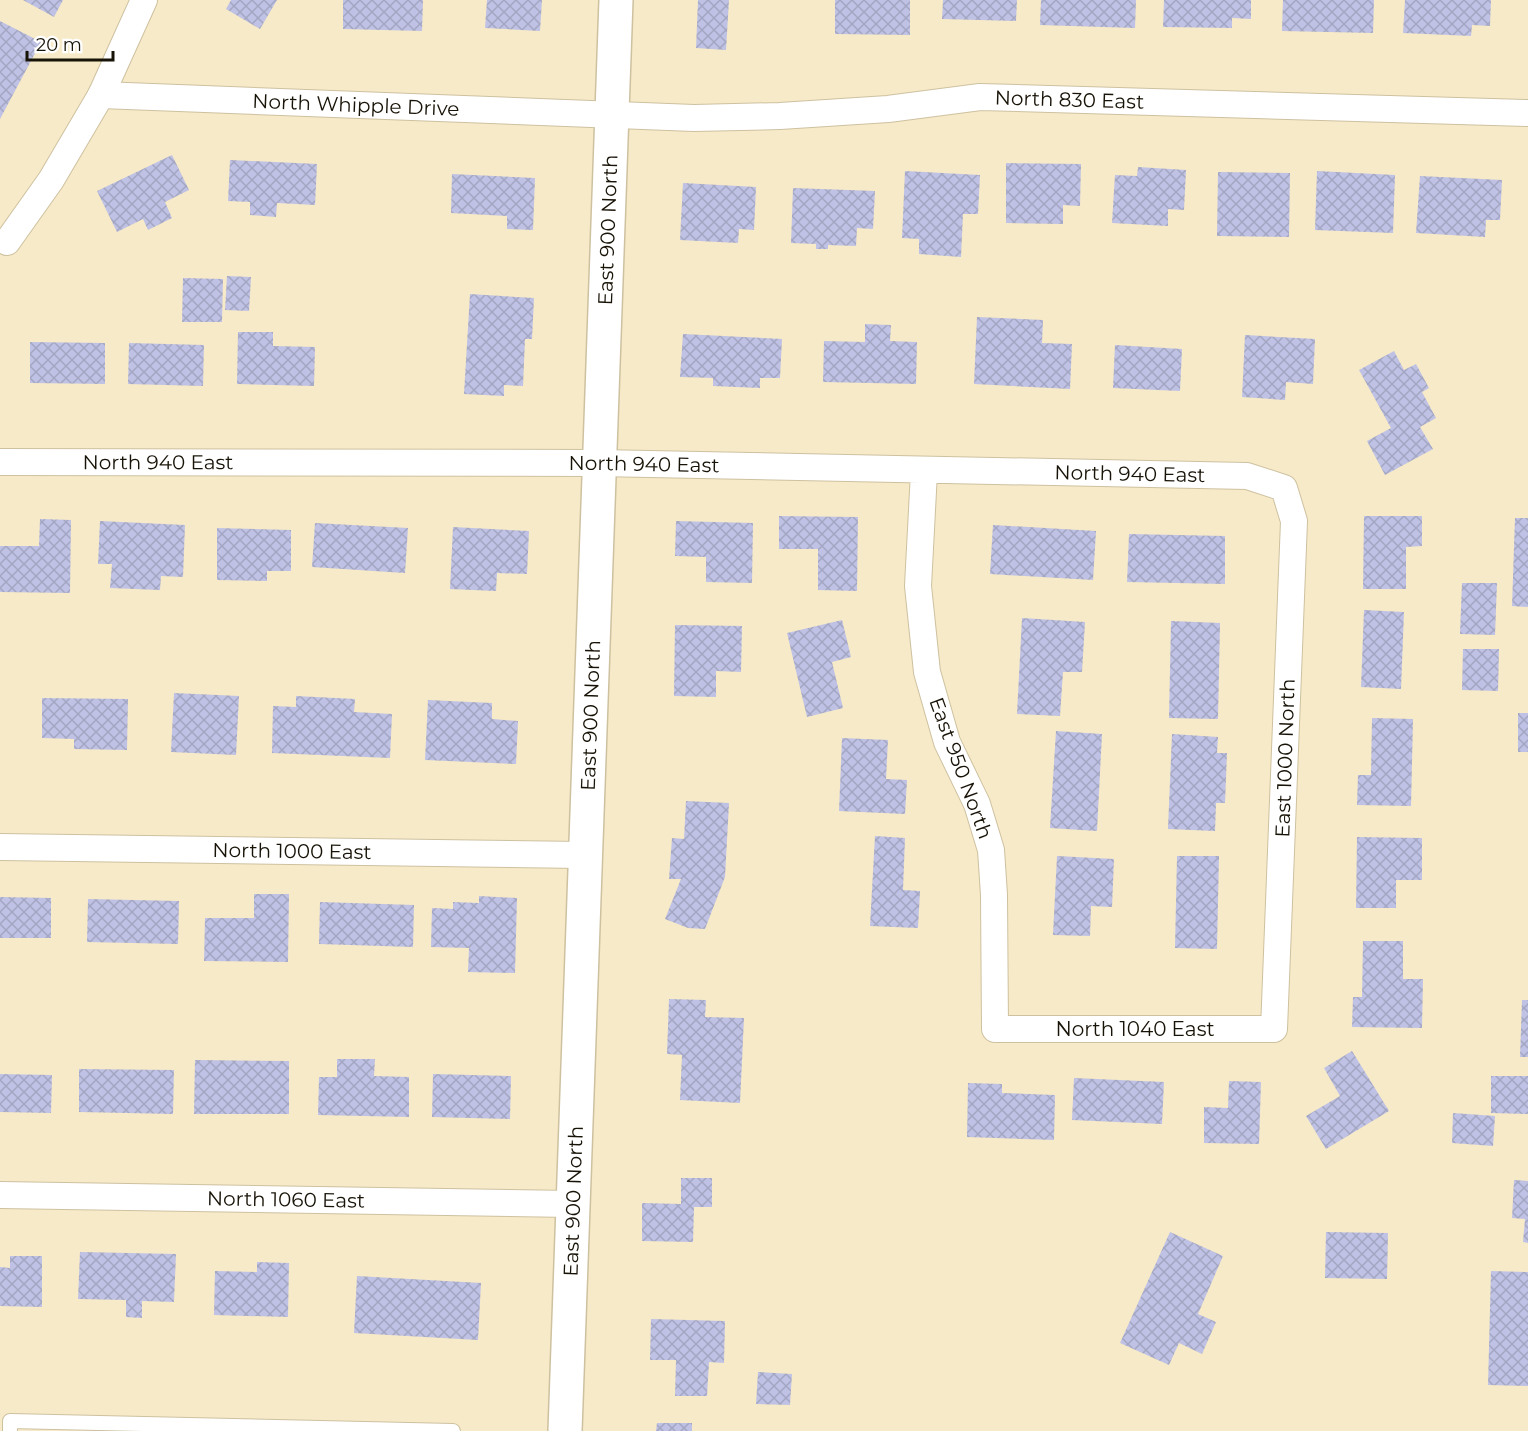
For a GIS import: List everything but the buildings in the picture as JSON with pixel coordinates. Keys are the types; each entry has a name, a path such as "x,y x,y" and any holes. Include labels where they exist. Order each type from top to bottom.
{"street":[{"path":"7,242 51,180 101,95 144,0"},
{"name":"East 900 North","path":"565,1431 616,0"},
{"name":"North Whipple Drive","path":"101,95 612,114"},
{"name":"North 830 East","path":"612,114 694,118 780,116 888,109 980,97 1528,113"},
{"name":"North 940 East","path":"0,462 598,463 924,472 1247,476 1284,488"},
{"name":"East 950 North","path":"924,472 918,586 927,672 947,742 977,804 991,850 996,1029"},
{"name":"East 1000 North","path":"1274,1029 1294,521 1284,488"},
{"name":"North 1000 East","path":"0,847 584,855"},
{"name":"North 1040 East","path":"996,1029 1274,1029"},
{"name":"North 1060 East","path":"0,1196 572,1204"}],"lane":[{"path":"10,1431 10,1421 453,1431"}]}
